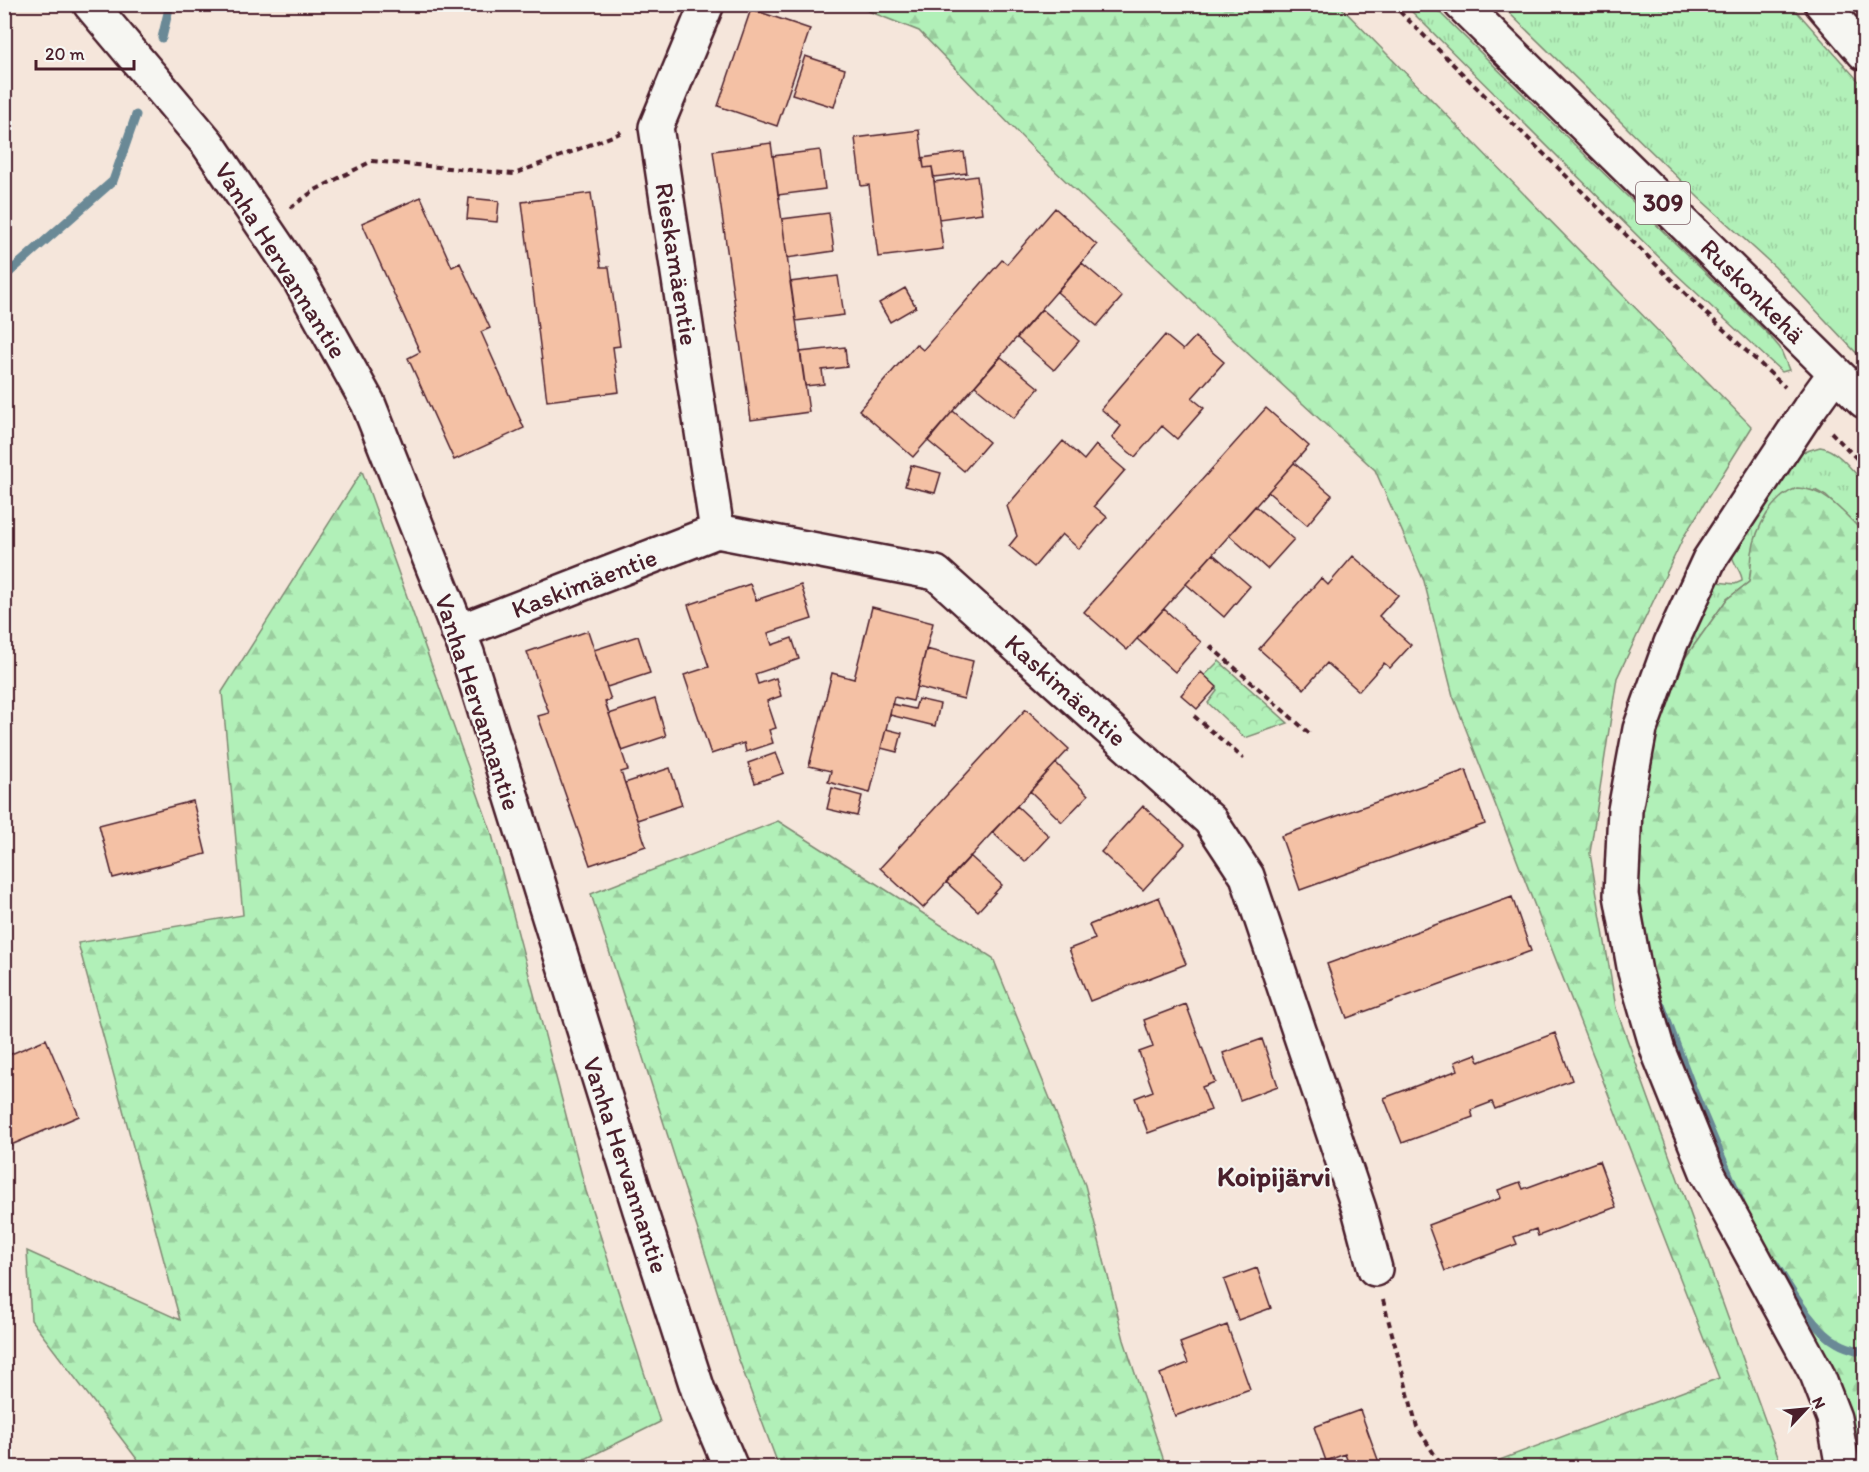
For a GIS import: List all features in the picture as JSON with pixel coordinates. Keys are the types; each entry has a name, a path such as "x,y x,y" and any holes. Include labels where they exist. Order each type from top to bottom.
{"street":[{"name":"Vanha Hervannantie","path":"90,4 208,144 298,277 368,403 467,653 520,830 698,1390 730,1467"},
{"name":"Rieskamäentie","path":"707,4 656,127 717,531"},
{"name":"Ruskonkehä","path":"1461,4 1864,401"},
{"path":"1822,4 1864,52"},
{"path":"1835,373 1709,560 1671,643 1640,729 1625,810 1622,895 1635,972 1658,1051 1707,1172 1817,1374 1834,1418 1843,1467"},
{"name":"Kaskimäentie","path":"458,632 717,531 936,573 1210,820 1247,876 1359,1209 1375,1269"}],"path":[{"path":"1392,4 1694,301 1809,409 1864,466"},
{"path":"265,226 315,190 372,161 514,174 618,134 626,126"},
{"path":"1210,646 1310,734"},
{"path":"1194,716 1244,759"},
{"path":"1375,1269 1418,1427 1443,1467"}],"green space":[{"path":"853,5 1339,5 1752,427 1684,536 1617,678 1590,853 1616,1008 1782,1467 1481,1467 1719,1378 1453,696 1424,581 1375,470 1218,326 1050,166 919,31"},
{"path":"1405,5 1432,5 1770,336 1780,348 1789,370 1782,372 1675,273"},
{"path":"1501,5 1791,5 1864,87 1864,361 1775,267 1699,198"},
{"path":"1820,447 1838,456 1864,483 1864,533 1826,496 1815,490 1757,535 1749,582 1727,599 1673,675 1717,582 1735,584 1742,581 1732,555 1800,453"},
{"path":"362,471 491,831 586,1191 660,1422 569,1467 143,1467 31,1320 27,1251 180,1320 78,943 243,915 222,692"},
{"path":"1797,488 1817,492 1826,497 1864,533 1864,1467 1854,1467 1778,1277 1709,1138 1673,1044 1639,927 1637,851 1644,784 1673,675 1727,599 1749,582 1754,543 1761,524 1780,498"},
{"path":"1219,661 1288,723 1245,738 1208,703 1217,691 1204,676"},
{"path":"778,821 993,958 1085,1185 1124,1340 1166,1467 779,1467 739,1360 591,894"}],"building":[{"path":"751,9 810,29 777,126 718,106"},
{"path":"805,56 845,69 834,107 792,94"},
{"path":"919,130 924,168 932,167 943,249 878,257 869,185 861,186 855,138"},
{"path":"771,143 809,412 751,420 713,151"},
{"path":"820,150 825,189 778,195 773,156"},
{"path":"964,152 967,173 934,177 932,167 924,168 922,158"},
{"path":"977,176 982,213 939,219 934,182"},
{"path":"591,193 601,267 609,267 620,346 613,347 619,392 547,401 522,202"},
{"path":"421,197 452,267 460,263 490,328 481,332 524,428 454,460 408,358 420,352 362,223"},
{"path":"469,198 499,201 497,222 467,219"},
{"path":"1055,208 1097,245 913,457 859,410 916,344 923,350 1002,260 1007,264"},
{"path":"829,213 834,251 787,258 782,219"},
{"path":"1082,263 1122,297 1097,326 1057,292"},
{"path":"838,276 844,315 796,321 790,282"},
{"path":"905,288 916,307 890,322 879,303"},
{"path":"1042,309 1079,341 1054,370 1017,338"},
{"path":"1165,335 1183,350 1195,337 1224,362 1192,398 1204,408 1177,439 1162,426 1135,457 1112,438 1121,426 1101,409"},
{"path":"845,347 847,367 822,370 824,384 805,386 800,352"},
{"path":"1001,357 1039,388 1014,418 975,386"},
{"path":"1266,408 1309,446 1127,650 1084,612"},
{"path":"953,411 989,442 964,471 928,441"},
{"path":"1063,441 1084,460 1096,445 1125,470 1094,506 1107,517 1079,549 1062,534 1034,567 1009,546 1017,536 1007,506"},
{"path":"1294,463 1332,495 1307,525 1268,492"},
{"path":"911,465 941,473 935,493 905,486"},
{"path":"1255,506 1294,539 1267,569 1229,535"},
{"path":"1213,554 1250,586 1224,617 1186,584"},
{"path":"1353,556 1398,595 1379,616 1411,645 1390,668 1384,663 1359,691 1327,663 1304,689 1259,649 1321,578 1328,585"},
{"path":"750,584 756,600 801,585 812,619 768,633 772,645 792,638 799,659 755,674 758,684 776,678 781,696 767,701 776,728 769,730 773,743 746,752 744,743 711,754 684,675 709,667 688,605"},
{"path":"872,607 933,623 913,701 894,697 870,793 828,782 831,771 809,766 832,673 854,679"},
{"path":"1164,609 1201,642 1175,672 1137,639"},
{"path":"588,631 611,700 605,702 628,770 621,772 646,846 590,865 538,716 549,713 527,652"},
{"path":"638,636 650,673 607,687 594,650"},
{"path":"926,649 973,661 964,699 917,687"},
{"path":"1201,672 1217,687 1197,709 1181,695"},
{"path":"655,699 666,736 622,751 609,714"},
{"path":"918,699 940,704 935,726 890,715 892,704 915,709"},
{"path":"1026,709 1069,749 923,908 880,868"},
{"path":"886,729 902,733 897,752 881,748"},
{"path":"776,753 784,773 755,783 748,763"},
{"path":"1056,763 1088,795 1062,822 1030,791"},
{"path":"670,768 682,805 637,820 625,783"},
{"path":"1466,770 1485,824 1300,890 1281,836"},
{"path":"832,788 862,796 857,816 827,809"},
{"path":"193,801 206,854 113,878 99,825"},
{"path":"1017,806 1049,836 1025,862 992,832"},
{"path":"1143,806 1185,844 1143,890 1101,852"},
{"path":"970,856 1002,885 978,911 946,882"},
{"path":"1159,897 1186,964 1090,1001 1069,949 1095,939 1089,925"},
{"path":"1512,897 1531,951 1347,1018 1327,964"},
{"path":"1186,1004 1215,1082 1202,1087 1211,1110 1148,1133 1135,1098 1153,1091 1139,1052 1153,1047 1144,1020"},
{"path":"1555,1033 1572,1080 1495,1109 1492,1102 1471,1110 1473,1117 1402,1143 1384,1098 1458,1070 1455,1062 1476,1054 1479,1062"},
{"path":"46,1039 79,1116 4,1148 4,1057"},
{"path":"1262,1039 1278,1086 1240,1100 1223,1053"},
{"path":"1599,1161 1616,1207 1538,1236 1536,1229 1514,1237 1517,1244 1445,1271 1428,1225 1501,1198 1498,1190 1520,1182 1523,1189"},
{"path":"1257,1268 1271,1308 1238,1320 1224,1280"},
{"path":"1227,1325 1250,1389 1175,1416 1160,1374 1188,1363 1180,1343"},
{"path":"1360,1410 1381,1468 1350,1468 1345,1454 1326,1461 1314,1427"}],"waterway":[{"path":"162,38 170,4"},
{"path":"4,277 113,181 136,115"},
{"path":"1661,1005 1695,1095 1740,1201"},
{"path":"1774,1263 1810,1318 1828,1337 1841,1345 1864,1352"}],"district":[{"name":"Koipijärvi","path":"1274,1176"}]}
